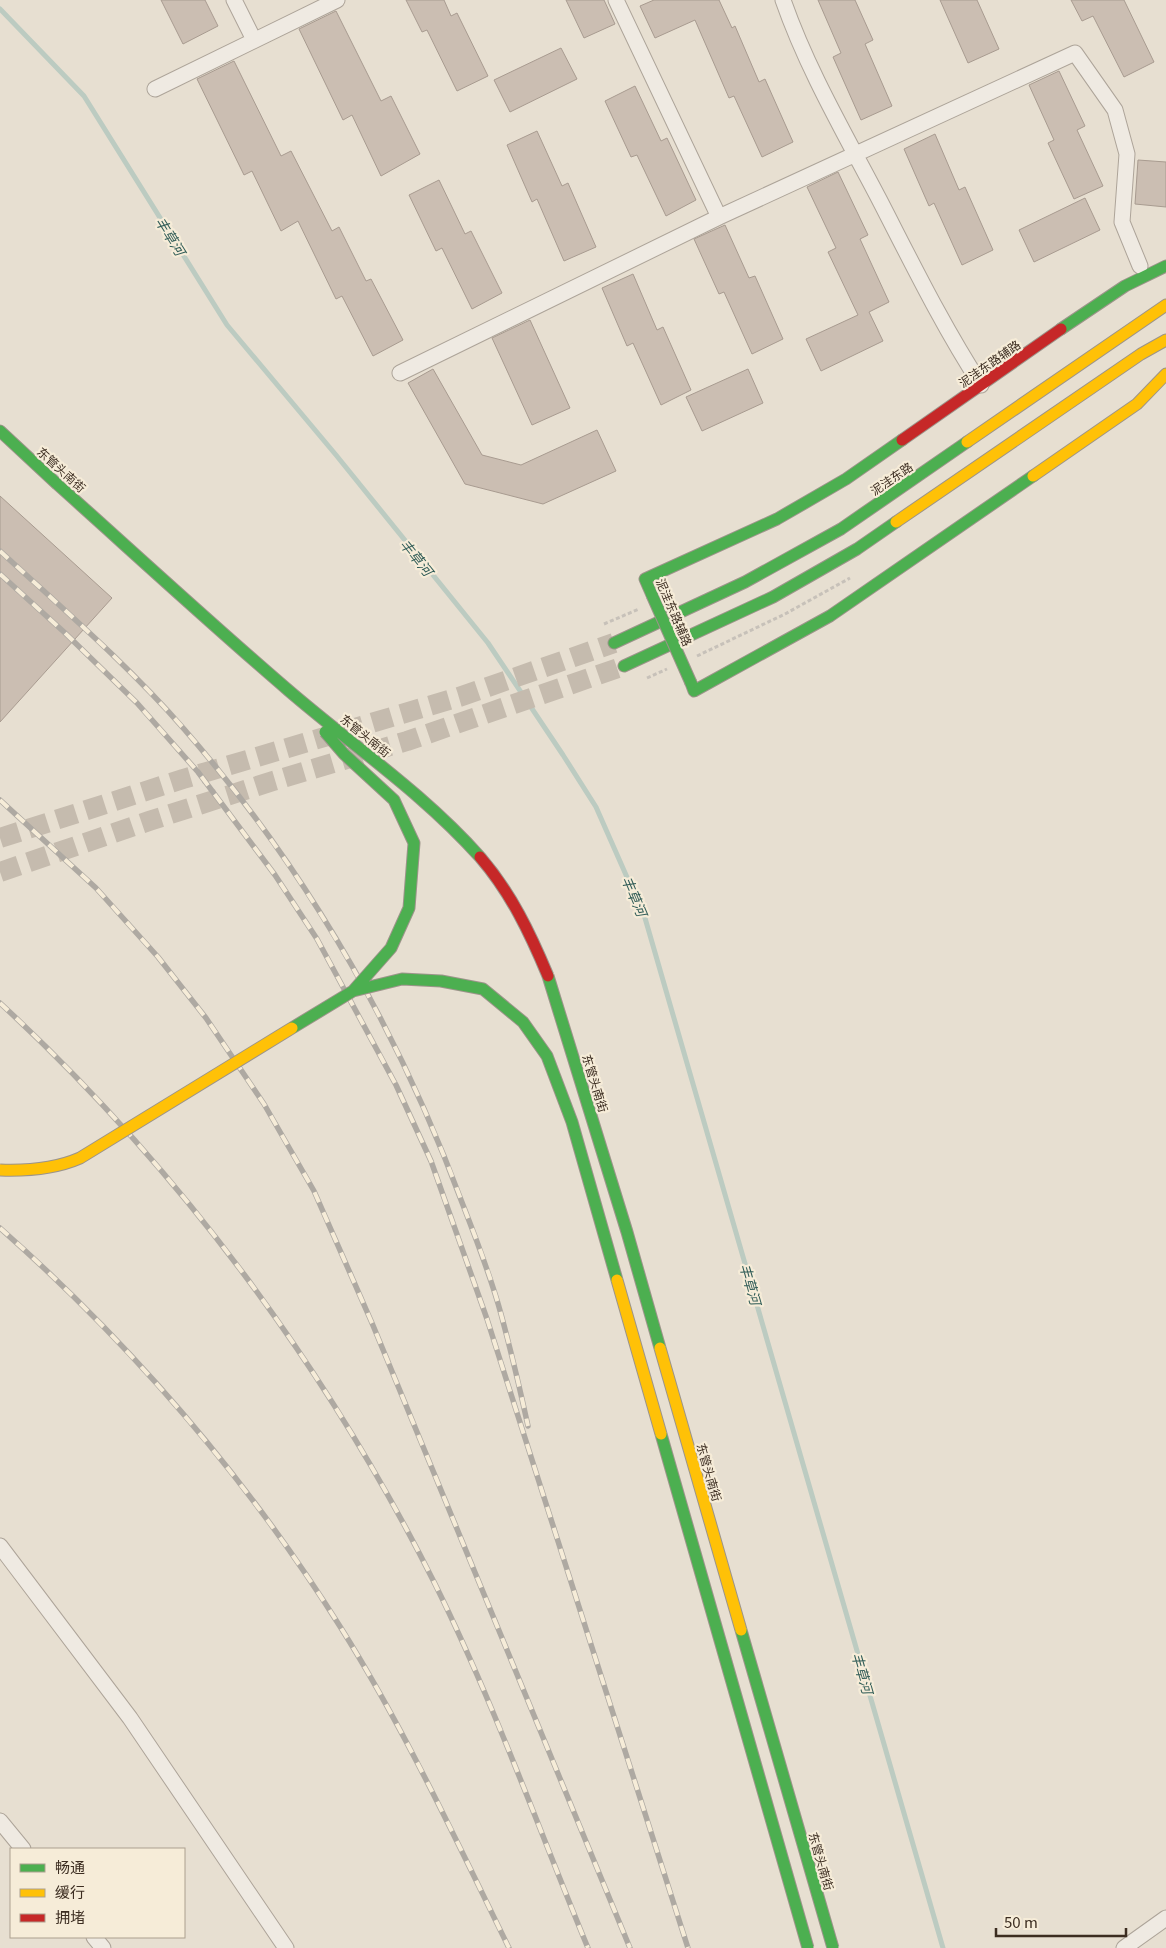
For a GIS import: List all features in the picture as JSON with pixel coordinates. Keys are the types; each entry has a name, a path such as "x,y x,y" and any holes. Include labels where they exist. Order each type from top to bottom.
{"main road":[{"name":"泥洼东路辅路","path":"1166,266 1125,286 1103,300 846,479 777,519 645,579 694,691 830,616 1137,404 1166,374"},
{"name":"泥洼东路","path":"614,643 745,582 841,529 1166,304"},
{"path":"624,666 773,597 857,549 1141,354 1166,340"},
{"name":"东管头南街","path":"0,431 289,691 400,780 454,828 488,867 512,900 530,934 550,982 627,1232 833,1948"},
{"path":"0,446 14,449 56,483"},
{"path":"0,1170 28,1171 63,1165 106,1144 135,1123 353,990 391,948 410,908 414,842 394,800 344,754 289,691"},
{"path":"353,990 402,979 441,981 483,989 523,1022 547,1056 572,1122 808,1948"}],"street":[{"path":"234,0 254,40"},
{"path":"155,89 337,0"},
{"path":"616,0 719,218"},
{"path":"783,0 795,33 855,155 956,347 981,385"},
{"path":"400,373 719,218 1075,53 1116,110 1127,154 1122,222 1140,266"},
{"path":"0,1546 130,1718 286,1948"},
{"path":"0,1820 22,1848"},
{"path":"1124,1948 1166,1918"},
{"path":"95,1938 103,1948"}],"building":[{"path":"161,0 205,0 218,26 183,44"},
{"path":"406,0 444,0 451,16 457,13 488,76 457,91 427,30 422,32"},
{"path":"566,0 604,0 615,24 584,38"},
{"path":"654,0 719,0 732,28 735,26 759,82 765,79 793,142 762,157 734,96 729,98 695,20 655,38 640,6"},
{"path":"818,0 855,0 873,40 865,44 892,106 861,120 833,57 841,53"},
{"path":"940,0 977,0 999,49 968,63"},
{"path":"1071,0 1124,0 1154,62 1124,77 1093,16 1082,21"},
{"path":"336,11 381,101 391,96 420,154 381,176 352,115 343,120 299,29"},
{"path":"561,48 577,79 510,112 494,80"},
{"path":"234,61 281,156 291,151 332,231 339,227 366,281 371,279 403,340 373,356 342,296 336,299 298,221 281,231 252,171 244,175 197,79"},
{"path":"1059,71 1085,126 1077,130 1103,186 1074,199 1048,143 1054,140 1029,85"},
{"path":"635,86 661,141 667,138 696,200 666,216 637,155 631,157 605,101"},
{"path":"537,131 562,186 568,183 596,247 564,261 537,199 532,202 507,145"},
{"path":"935,134 959,190 965,187 993,250 962,265 934,203 929,206 904,149"},
{"path":"1138,160 1166,162 1166,207 1135,204"},
{"path":"838,172 868,235 860,239 889,302 869,312 883,341 821,371 806,339 858,315 828,252 836,248 807,187"},
{"path":"439,180 465,234 471,231 502,293 472,309 442,248 436,251 409,195"},
{"path":"1085,198 1100,230 1034,262 1019,230"},
{"path":"725,225 749,278 755,276 783,339 752,354 724,292 719,294 694,239"},
{"path":"633,274 657,330 663,327 691,390 661,405 633,343 627,346 602,288"},
{"path":"530,320 570,408 532,425 492,338"},
{"path":"433,369 482,455 521,465 597,430 616,471 543,504 465,484 408,383"},
{"path":"748,369 763,403 702,431 686,397"},
{"path":"0,496 112,598 0,722"}],"waterway":[{"name":"丰草河","path":"0,9 84,96 227,325 336,455 488,643 596,807 645,918 943,1948"}],"tunnel":[{"path":"0,838 183,779 459,697 614,643"},
{"path":"0,872 273,781 407,741 624,666"}],"railway":[{"path":"0,551 118,660 184,729 270,838 309,896 345,955 379,1015 410,1077 438,1141 484,1259 512,1356 528,1426"},
{"path":"0,574 64,632 137,703 198,772 275,875 317,939 396,1085 431,1161 487,1319 688,1948"},
{"path":"0,800 96,888 158,957 206,1018 264,1104 314,1191 372,1323 630,1948"},
{"path":"0,1003 65,1066 128,1133 187,1202 244,1274 297,1348 347,1425 393,1504 456,1628 496,1719 588,1948"},
{"path":"0,1228 48,1272 141,1367 185,1416 267,1519 341,1628 387,1706 509,1948"}],"traffic: fast":[{"path":"1061,329 1125,286 1166,266"},
{"path":"0,431 56,483"},
{"path":"652,595 645,579 777,519 846,479 902,440"},
{"path":"614,643 745,582 841,529 967,442"},
{"path":"691,683 694,691 830,616 1033,476"},
{"path":"56,483 288,690 387,770 435,812 480,857"},
{"path":"624,666 773,597 857,549 896,522"},
{"path":"652,595 691,683"},
{"path":"292,1028 353,991 391,948 409,908 414,843 394,800 344,754 325,732"},
{"path":"548,976 627,1232 660,1348"},
{"path":"353,991 402,979 441,981 483,989 523,1022 547,1056 572,1122 617,1280"},
{"path":"661,1434 808,1948"},
{"path":"741,1630 833,1948"}],"traffic: slow":[{"path":"967,442 1166,305"},
{"path":"896,522 1141,354 1166,340"},
{"path":"1033,476 1137,404 1166,374"},
{"path":"0,1170 41,1168 61,1165 80,1158 292,1028"},
{"path":"617,1280 661,1434"},
{"path":"660,1348 741,1630"}],"traffic: jam":[{"path":"902,440 1061,329"},
{"path":"480,857 501,885 519,914 548,976"}]}
